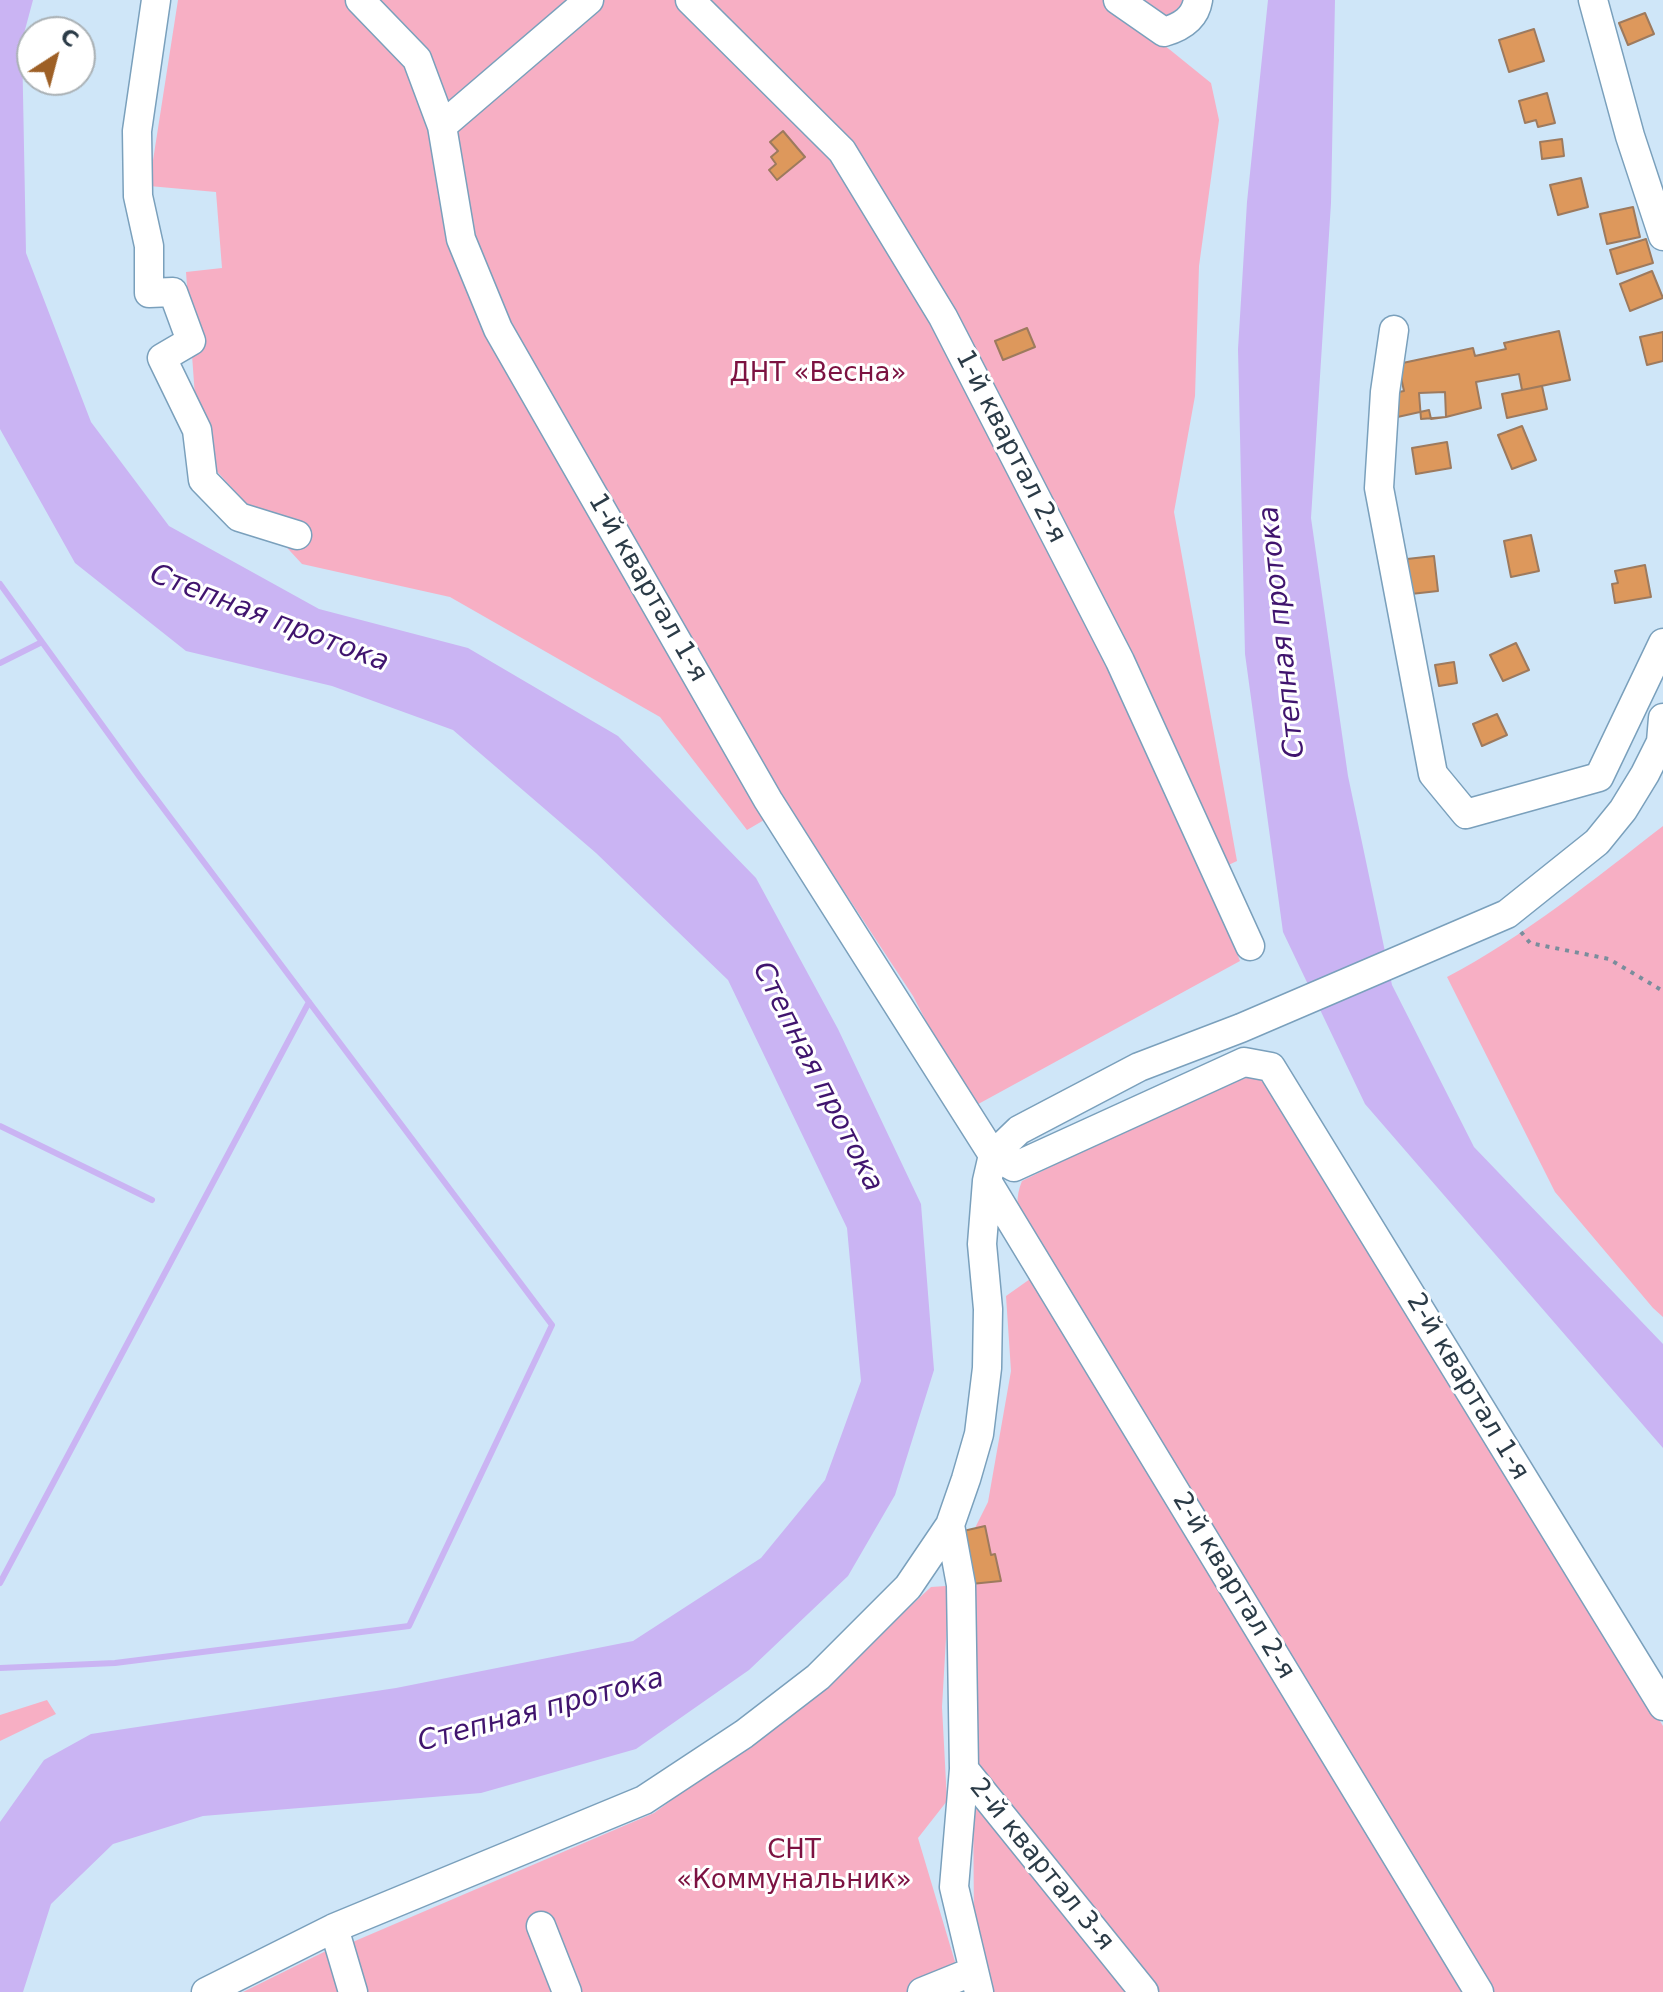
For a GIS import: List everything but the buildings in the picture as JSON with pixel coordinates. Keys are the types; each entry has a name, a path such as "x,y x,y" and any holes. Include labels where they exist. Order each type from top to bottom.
{"street":[{"path":"156,0 137,131 138,196 149,246 149,293 173,292 191,341 162,358 197,430 203,480 239,517 297,535"},
{"name":"1-й квартал 1-я","path":"360,0 417,59 442,126 461,239 498,329 768,800 990,1168"},
{"path":"442,126 589,0"},
{"name":"1-й квартал 2-я","path":"690,0 842,151 943,317 1120,661 1250,946"},
{"path":"1118,0 1164,32 1179,28 1188,21 1198,6 1198,0"},
{"path":"1593,0 1630,136 1663,236"},
{"path":"1394,330 1385,392 1379,488 1433,774 1466,814 1599,777 1663,643"},
{"path":"206,1992 334,1928 644,1800 744,1734 818,1677 908,1587 950,1525 979,1434 987,1368 988,1309 982,1244 990,1168 1019,1130 1139,1067 1247,1026 1507,914 1597,842 1614,821 1645,774 1661,742 1663,718"},
{"name":"2-й квартал 1-я","path":"990,1168 1014,1167 1244,1062 1271,1067 1663,1706"},
{"name":"2-й квартал 2-я","path":"990,1168 1479,1992"},
{"name":"2-й квартал 3-я","path":"950,1525 961,1585 964,1769 1144,1992"},
{"path":"922,1992 976,1982 954,1887 964,1769"},
{"path":"541,1926 567,1992"},
{"path":"334,1928 353,1992"}],"path":[{"path":"1507,914 1530,943 1609,959 1663,991"}],"green space":[{"name":"ДНТ «Весна»","path":"178,0 1188,0 1148,32 1211,83 1219,120 1199,266 1195,396 1174,512 1237,861 1207,875 1240,961 971,1108 913,996 788,806 747,830 660,717 450,597 302,564 199,452 186,272 222,268 216,192 149,186"},
{"path":"1663,826 1663,1317 1555,1192 1447,977 1531,926"},
{"path":"1255,1077 1269,1085 1663,1726 1663,1992 990,1992 974,1920 971,1536 988,1502 1011,1371 1006,1296 1047,1267 1023,1226 1018,1193 1022,1181 1224,1081"},
{"name":"СНТ «Коммунальник»","path":"961,1585 948,1604 942,1707 947,1801 918,1838 964,1992 362,1992 348,1944 654,1813 816,1694 931,1587"},
{"path":"47,1700 56,1714 0,1741 0,1715"},
{"path":"330,1949 342,1992 243,1992"}],"water":[{"name":"Степная протока","path":"0,0 33,0 29,16 16,16 16,96 23,96 26,253 91,422 169,526 319,609 468,648 618,736 756,878 838,1029 921,1204 934,1370 895,1495 848,1576 749,1670 636,1749 481,1793 203,1816 113,1844 51,1904 23,1992 0,1992 0,1822 44,1760 91,1734 396,1688 633,1641 761,1558 825,1480 861,1381 847,1228 728,980 596,853 453,730 332,686 186,651 75,563 0,429"},
{"name":"Степная протока","path":"1268,0 1335,0 1331,203 1311,518 1348,776 1392,985 1474,1147 1663,1344 1663,1448 1365,1104 1283,932 1245,654 1238,349 1247,202"}],"waterway":[{"path":"0,584 139,776 552,1325 409,1626 115,1663 0,1668"},
{"path":"0,663 42,642"},
{"path":"0,1583 309,1002"},
{"path":"0,1126 152,1200"}]}
